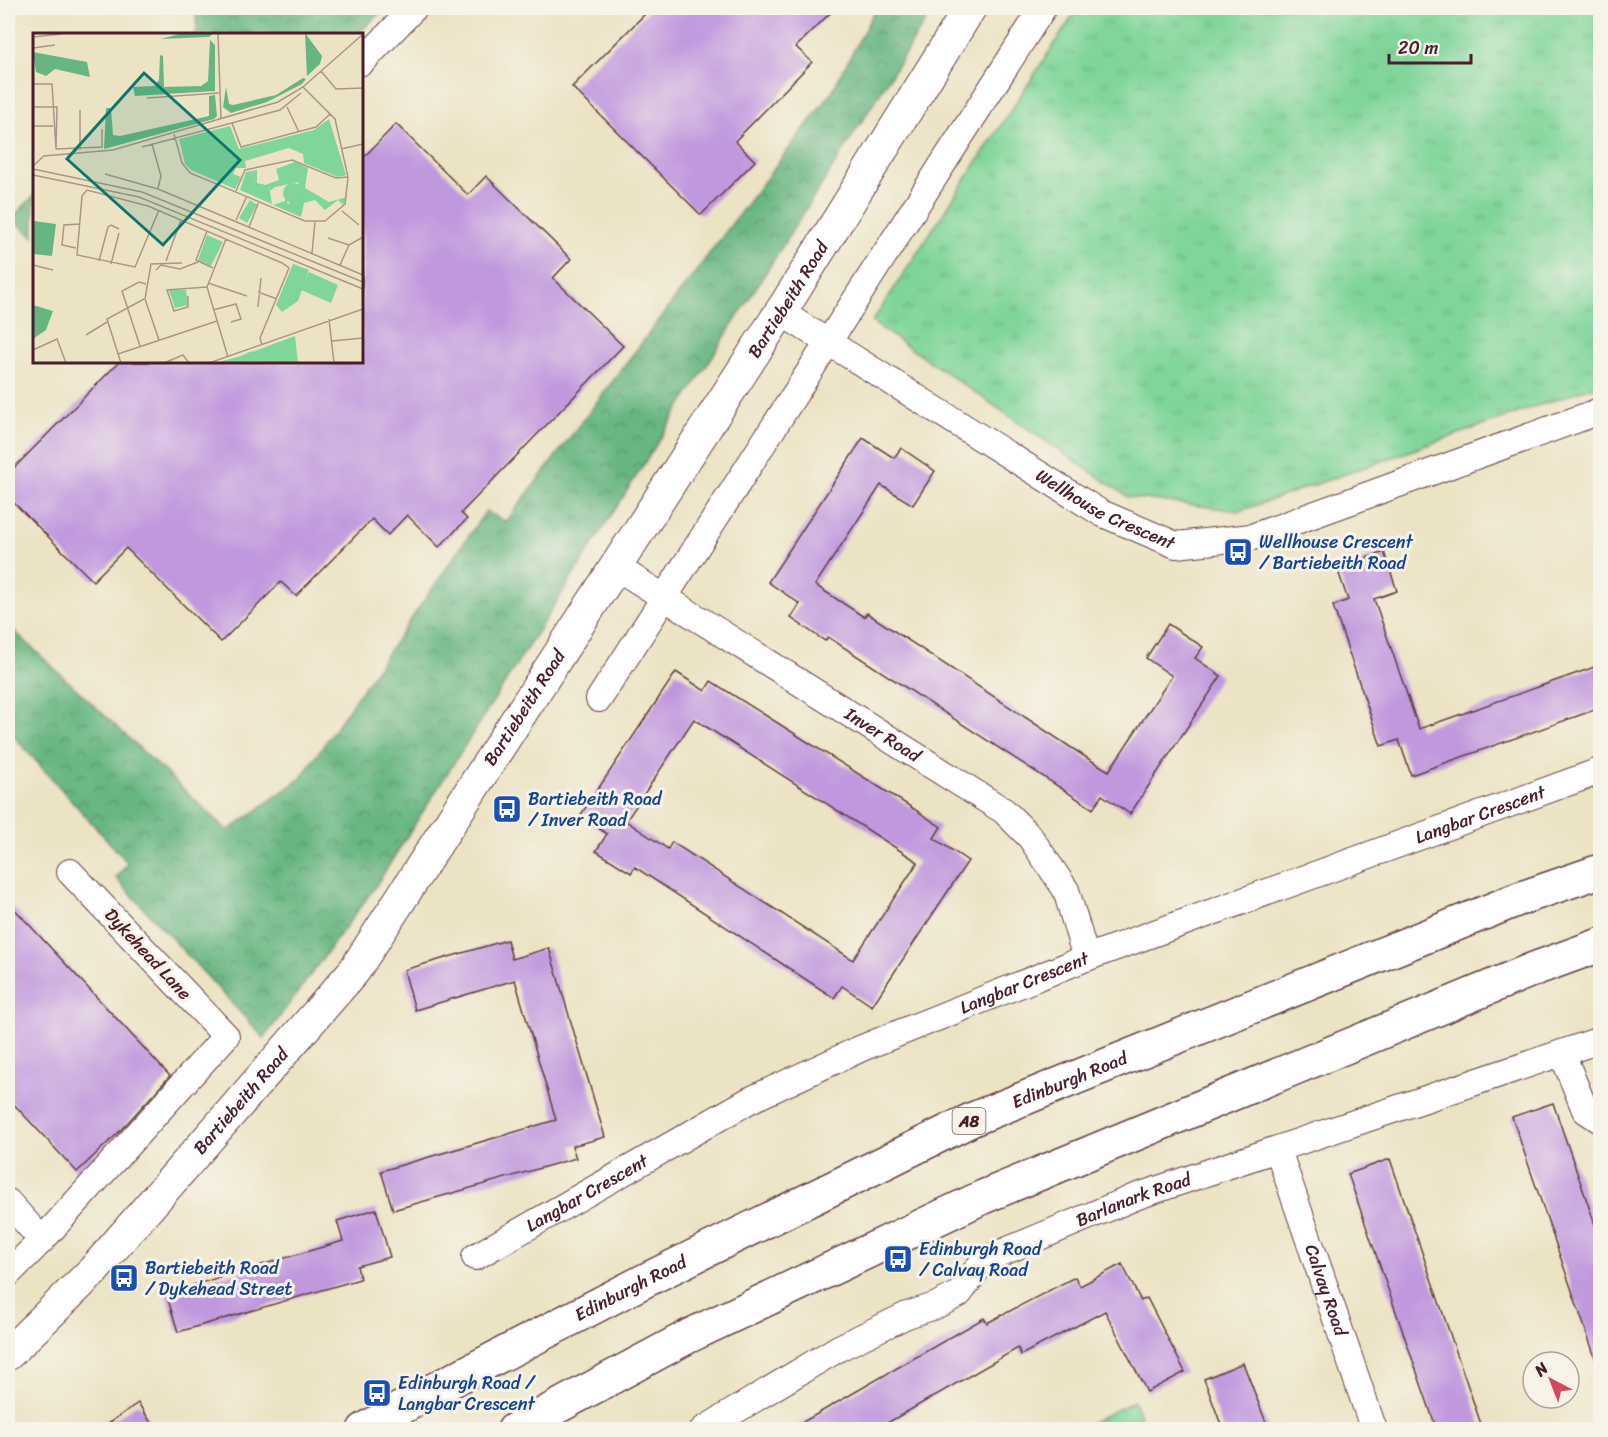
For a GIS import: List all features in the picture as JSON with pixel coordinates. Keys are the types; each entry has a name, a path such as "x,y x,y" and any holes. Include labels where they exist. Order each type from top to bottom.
{"main road":[{"name":"Edinburgh Road","path":"364,1430 420,1397 644,1281 973,1119 1516,900 1600,871"},
{"path":"514,1430 689,1336 983,1197 1534,969 1600,945"}],"street":[{"path":"363,61 414,8"},
{"name":"Bartiebeith Road","path":"8,1354 93,1271 354,971 780,312 970,8"},
{"path":"599,699 1043,8"},
{"name":"Wellhouse Crescent","path":"780,312 1101,513 1176,545 1252,537 1600,411"},
{"name":"Inver Road","path":"616,567 1004,811 1030,837 1066,890 1086,958"},
{"name":"Langbar Crescent","path":"475,1257 750,1100 862,1048 1086,958 1600,771"},
{"name":"Dykehead Lane","path":"42,1240 226,1036 70,872"},
{"name":"Barlanark Road","path":"703,1430 839,1348 907,1315 935,1306 959,1294 984,1260 1134,1197 1600,1040"},
{"path":"1562,1053 1585,1110 1600,1120"},
{"name":"Calvay Road","path":"1278,1150 1374,1430"},
{"path":"8,1202 42,1240 8,1274"}],"green space":[{"path":"195,8 385,8 359,33 195,33 197,31"},
{"path":"876,8 934,8 375,887 264,1038 116,878 128,863 8,730 8,625 228,831 301,778 486,511 506,522 831,93"},
{"path":"1078,8 1600,8 1600,384 1240,511 1128,497 872,322"},
{"path":"33,197 33,236 11,219"},
{"path":"1134,1401 1145,1429 1078,1429"}],"building":[{"path":"651,8 835,8 796,47 812,62 735,141 755,161 701,215 572,87"},
{"path":"396,124 468,195 486,176 571,259 553,278 623,346 461,513 467,519 439,547 407,515 388,535 372,519 296,596 281,582 221,642 126,548 93,581 8,497 8,474 118,363 363,363 363,158"},
{"path":"863,438 894,458 901,448 935,471 913,505 881,485 815,585 864,617 867,613 1087,758 1109,771 1172,676 1146,658 1168,624 1203,647 1195,658 1221,676 1130,814 1102,795 1093,809 828,637 825,641 791,618 800,604 768,582"},
{"path":"1384,552 1397,591 1374,599 1419,729 1600,665 1600,708 1411,775 1399,740 1381,746 1333,606 1348,600 1337,568"},
{"path":"676,672 705,691 711,681 914,809 941,827 934,838 968,861 872,1006 842,986 834,998 635,867 631,873 596,851 607,834 580,816","holes":["694,719 918,862 853,960 672,842 668,849 626,821"]},
{"path":"8,902 170,1076 119,1132 77,1172 8,1098"},
{"path":"507,940 512,959 549,948 605,1137 572,1146 576,1158 393,1210 381,1171 556,1120 515,980 415,1010 404,970"},
{"path":"1553,1103 1600,1239 1600,1362 1597,1363 1512,1117"},
{"path":"1390,1159 1483,1430 1437,1430 1348,1174"},
{"path":"376,1209 390,1257 357,1266 360,1279 178,1332 166,1293 343,1241 337,1221"},
{"path":"1122,1264 1141,1301 1147,1298 1185,1372 1147,1392 1105,1311 1021,1355 1018,1348 875,1430 789,1430 984,1318 987,1323 1075,1277 1080,1286"},
{"path":"1243,1363 1269,1430 1223,1430 1204,1379"},
{"path":"138,1403 156,1430 99,1430"}],"place":[{"name":"Wellhouse Crescent / Bartiebeith Road","path":"1238,552"},
{"name":"Bartiebeith Road / Inver Road","path":"507,809"},
{"name":"Edinburgh Road / Calvay Road","path":"898,1259"},
{"name":"Bartiebeith Road / Dykehead Street","path":"124,1278"},
{"name":"Edinburgh Road / Langbar Crescent","path":"377,1393"}]}
